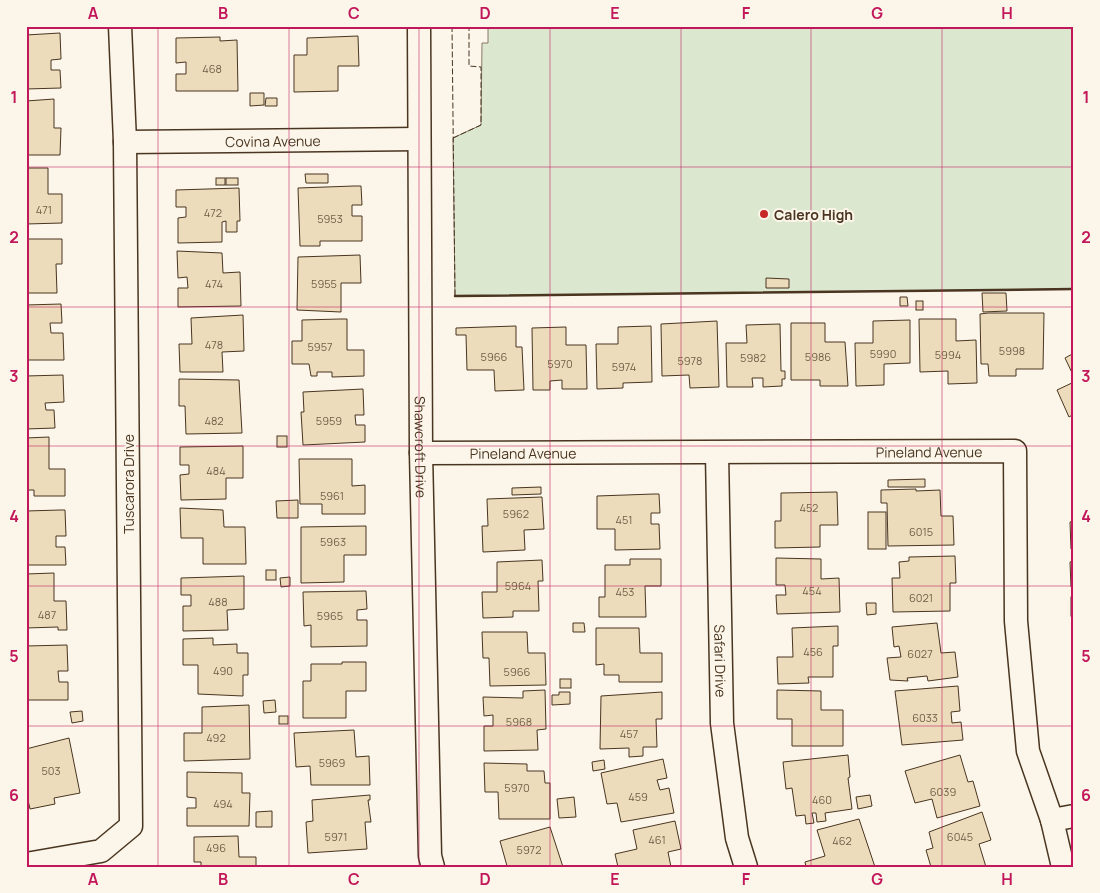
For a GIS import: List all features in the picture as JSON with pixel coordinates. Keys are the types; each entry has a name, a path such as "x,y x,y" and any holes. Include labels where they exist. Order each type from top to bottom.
{"street":[{"name":"Tuscarora Drive","path":"26,864 101,851 131,826 125,142 120,26"},
{"name":"Shawcroft Drive","path":"418,26 421,453 430,856 433,867"},
{"name":"Covina Avenue","path":"125,142 419,139"},
{"name":"Pineland Avenue","path":"421,453 1015,451 1016,621 1028,751 1052,820 1063,867"},
{"name":"Safari Drive","path":"717,453 722,723 738,838 746,867"},
{"path":"1052,820 1074,816"}],"green space":[{"name":"Calero High","path":"488,26 1074,26 1074,289 455,296 453,138 481,125 482,43 488,43"}],"building":[{"path":"314,26 359,26 359,27 314,28"},
{"path":"60,33 61,59 51,60 51,70 60,70 61,88 26,89 26,35"},
{"path":"358,36 359,66 338,66 338,91 294,92 294,55 307,55 307,38"},
{"path":"220,37 220,41 237,40 238,91 176,91 176,74 186,74 186,62 176,63 176,38"},
{"path":"250,93 264,93 264,105 250,106"},
{"path":"266,98 277,98 277,106 265,106"},
{"path":"54,99 54,128 61,128 60,155 26,155 26,101"},
{"path":"26,168 48,168 48,194 62,194 62,223 26,224"},
{"path":"305,174 328,174 328,183 306,183"},
{"path":"216,178 225,178 225,185 216,185"},
{"path":"226,178 238,178 238,185 226,185"},
{"path":"361,186 362,205 352,205 352,216 362,216 362,241 320,241 320,246 300,246 298,188"},
{"path":"239,188 240,221 237,221 237,232 226,232 226,221 222,222 222,242 178,243 178,218 186,217 186,207 176,207 176,190"},
{"path":"26,239 62,239 62,264 56,264 57,293 26,293"},
{"path":"177,251 222,253 223,273 240,272 241,306 178,307 178,288 188,288 187,277 178,278"},
{"path":"360,255 361,283 341,283 341,312 297,310 298,257"},
{"path":"766,278 789,279 789,288 766,288"},
{"path":"982,293 1006,293 1007,311 983,312"},
{"path":"900,297 907,297 908,306 900,306"},
{"path":"916,301 923,301 923,310 916,310"},
{"path":"61,304 62,323 50,323 51,333 63,333 64,360 26,360 26,305"},
{"path":"1044,313 1043,369 1016,369 1016,376 989,376 988,364 981,364 980,314"},
{"path":"243,315 244,351 222,352 223,372 180,372 179,344 192,344 191,318"},
{"path":"347,319 347,350 364,350 364,376 332,377 332,372 317,372 317,376 311,376 309,364 292,364 292,341 302,341 302,320"},
{"path":"919,319 956,319 956,341 976,340 977,383 948,384 948,371 920,372"},
{"path":"910,320 910,363 884,364 884,385 856,386 855,343 873,343 873,321"},
{"path":"717,321 719,387 690,388 689,375 662,376 661,324"},
{"path":"791,323 825,323 825,342 845,342 848,386 820,386 820,380 791,380"},
{"path":"780,324 781,371 785,371 785,379 782,379 782,386 763,387 763,378 752,378 753,387 727,387 726,343 747,343 746,325"},
{"path":"516,326 516,347 522,347 524,390 495,391 494,370 467,370 466,335 456,335 456,328"},
{"path":"651,326 652,382 623,383 623,388 597,389 596,344 618,344 618,327"},
{"path":"566,327 566,345 586,345 587,389 562,389 562,380 550,381 550,390 533,390 532,328"},
{"path":"1074,353 1074,377 1065,358"},
{"path":"63,375 64,402 45,403 46,410 54,410 55,428 26,429 26,376"},
{"path":"179,379 239,380 242,433 186,434 185,406 179,406"},
{"path":"1074,382 1074,414 1069,417 1057,390"},
{"path":"363,389 364,415 355,415 356,425 365,425 365,442 303,445 301,412 304,412 303,392"},
{"path":"277,436 287,436 287,447 277,447"},
{"path":"49,437 49,469 65,469 65,496 34,496 34,490 26,490 26,438"},
{"path":"243,446 243,478 226,478 226,499 181,500 180,475 189,474 189,465 180,465 180,447"},
{"path":"299,459 352,459 352,486 365,485 365,514 322,514 322,504 300,504"},
{"path":"925,479 925,487 888,487 888,480"},
{"path":"541,487 541,494 512,495 512,488"},
{"path":"916,489 916,491 940,490 941,516 953,516 954,545 888,546 887,503 881,503 881,490"},
{"path":"837,492 838,525 820,525 820,547 775,548 775,521 781,521 781,493"},
{"path":"659,494 660,513 651,513 651,524 659,524 660,549 615,550 615,529 597,529 597,496"},
{"path":"542,497 544,529 524,530 525,550 483,552 482,526 488,526 487,499"},
{"path":"298,500 298,518 277,518 276,501"},
{"path":"180,508 223,510 224,527 245,527 246,564 203,564 203,538 181,538"},
{"path":"65,510 66,536 56,536 56,547 65,547 66,565 26,565 26,511"},
{"path":"868,512 886,512 886,549 868,549"},
{"path":"1074,521 1074,549 1071,549 1070,522"},
{"path":"366,526 366,555 344,555 344,582 301,583 301,527"},
{"path":"955,556 956,583 950,583 950,611 893,612 892,578 900,578 899,562 909,561 909,557"},
{"path":"776,558 821,559 821,579 839,578 840,612 777,614 776,595 786,595 785,585 776,585"},
{"path":"630,559 661,559 661,586 645,586 646,617 599,617 599,597 605,597 605,565 630,565"},
{"path":"542,560 543,581 538,581 539,611 513,611 513,617 483,618 482,592 497,592 497,562"},
{"path":"1074,561 1074,587 1071,587 1070,562"},
{"path":"266,570 276,570 276,580 266,580"},
{"path":"54,573 54,601 66,601 67,630 58,630 58,627 26,628 26,574"},
{"path":"244,576 244,609 227,610 228,630 183,631 183,606 191,606 191,595 181,595 181,578"},
{"path":"290,577 290,586 281,587 280,578"},
{"path":"366,591 367,609 357,610 357,620 367,620 367,646 311,647 311,625 304,626 303,592"},
{"path":"1071,597 1074,597 1074,616 1071,616"},
{"path":"866,603 876,603 876,614 867,615"},
{"path":"573,623 584,623 585,632 573,632"},
{"path":"937,623 941,653 955,652 958,677 928,681 927,676 907,678 908,681 890,680 887,658 901,657 899,646 894,647 892,627"},
{"path":"838,626 838,646 833,646 833,677 808,677 809,683 778,684 777,657 793,657 792,628"},
{"path":"596,628 639,628 640,653 662,653 662,682 619,682 619,675 604,675 604,664 596,665"},
{"path":"482,632 527,632 528,653 545,653 546,685 490,686 489,658 483,658"},
{"path":"213,638 213,645 237,644 237,653 248,653 248,675 243,675 243,696 198,694 198,665 183,665 183,639"},
{"path":"67,645 68,671 58,671 59,682 68,682 68,700 26,700 26,646"},
{"path":"342,662 366,662 366,691 346,691 346,718 303,718 303,681 311,681 311,664 342,664"},
{"path":"560,679 571,679 571,688 560,688"},
{"path":"958,686 960,711 951,712 952,723 961,722 963,740 902,745 895,691"},
{"path":"545,690 546,729 537,730 538,750 484,751 484,726 493,726 493,715 484,716 483,697 523,698 523,691"},
{"path":"777,690 821,691 821,710 843,710 843,746 792,746 792,719 777,719"},
{"path":"559,692 570,692 570,704 552,705 552,695 559,695"},
{"path":"662,692 662,719 656,719 657,747 643,747 643,756 629,757 629,748 600,749 601,696"},
{"path":"275,700 276,712 264,713 263,701"},
{"path":"249,705 250,759 184,761 184,733 202,733 202,707"},
{"path":"82,711 83,721 72,723 70,712"},
{"path":"279,716 288,716 288,724 279,724"},
{"path":"354,730 356,757 369,756 370,785 311,785 310,766 296,767 294,733"},
{"path":"69,738 80,793 54,798 55,804 30,809 26,791 26,749"},
{"path":"848,755 850,777 848,778 852,809 825,813 826,821 817,822 816,813 812,813 814,823 806,824 805,815 796,816 792,788 786,789 783,762"},
{"path":"960,755 968,782 973,781 980,806 937,818 932,799 915,803 905,771"},
{"path":"663,759 667,778 657,780 660,790 669,788 674,813 621,822 617,803 607,804 601,773"},
{"path":"604,760 605,769 593,771 592,762"},
{"path":"484,763 527,764 527,771 544,771 545,783 550,783 550,819 499,819 498,792 485,792"},
{"path":"187,772 242,773 242,793 250,793 249,826 187,826 187,808 196,808 196,798 187,797"},
{"path":"370,795 370,800 368,800 371,822 365,822 367,849 308,853 306,822 313,821 312,800"},
{"path":"870,795 872,806 858,809 856,797"},
{"path":"574,797 576,817 559,818 557,799"},
{"path":"272,811 272,827 256,827 256,812"},
{"path":"982,812 991,840 979,844 986,867 931,867 926,850 933,848 929,832"},
{"path":"859,819 875,867 806,867 805,862 825,856 817,830"},
{"path":"675,821 681,849 668,852 671,867 618,867 615,854 637,849 633,830"},
{"path":"550,827 563,867 504,867 507,866 500,841"},
{"path":"238,836 239,857 256,857 256,867 201,867 201,862 194,862 194,837"}],"fence":[{"path":"452,26 455,296"},
{"path":"453,138 481,125 481,67 469,66 469,26"}],"wall":[{"path":"455,296 1074,289"}],"place":[{"name":"Calero High","path":"764,214"}]}
